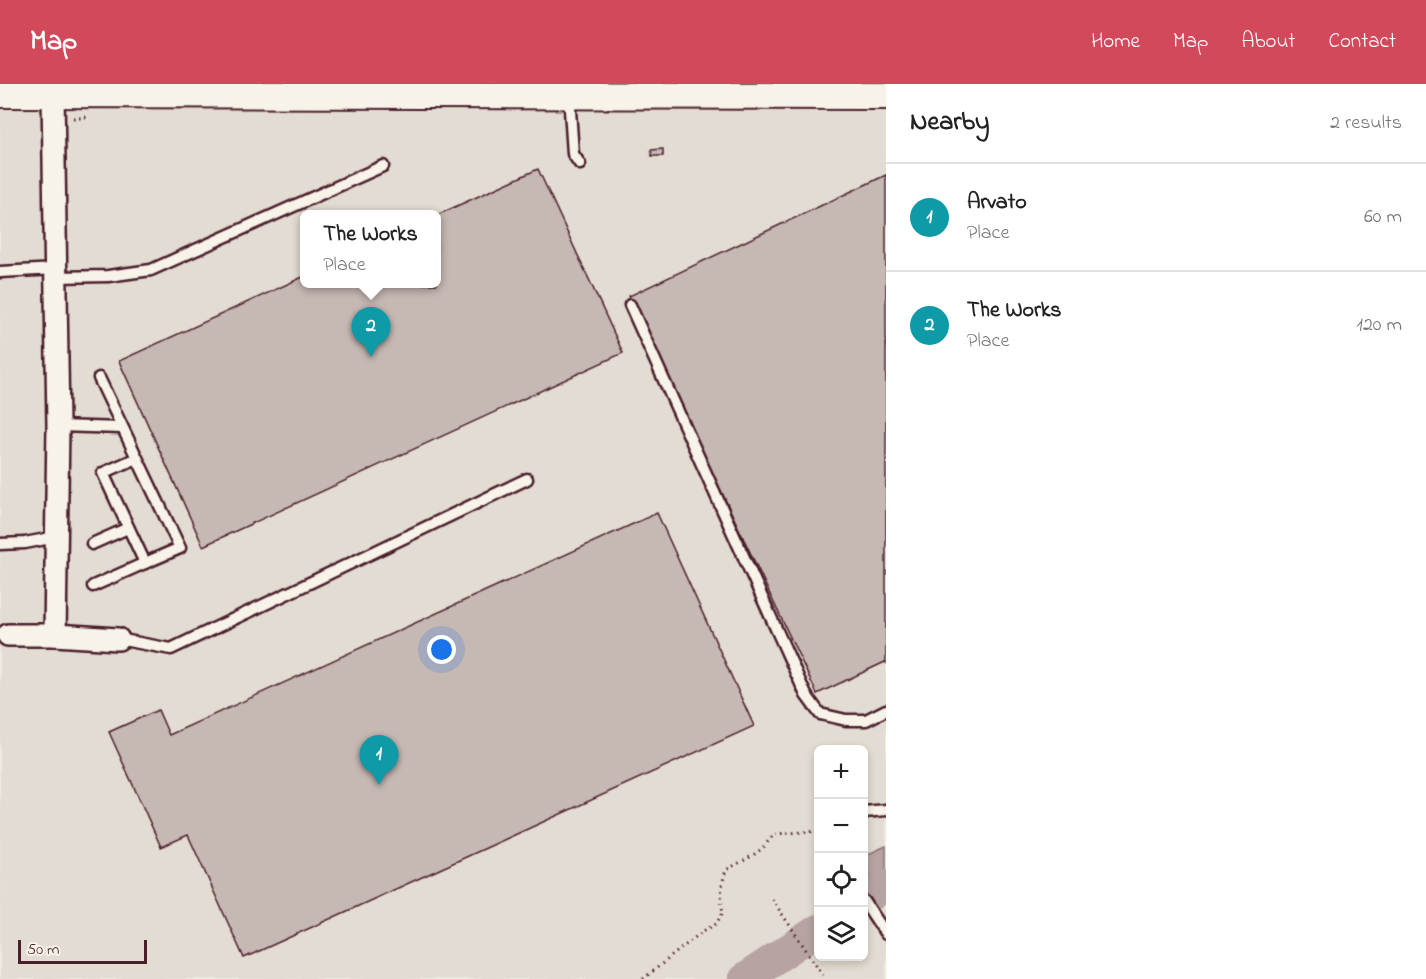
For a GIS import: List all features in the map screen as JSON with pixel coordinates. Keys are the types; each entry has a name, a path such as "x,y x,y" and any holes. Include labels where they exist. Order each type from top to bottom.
{"street":[{"path":"0,94 886,96"},
{"path":"53,94 58,426 55,636"},
{"path":"3,636 118,639"}],"lane":[{"path":"569,95 573,154 580,164"},
{"path":"0,272 108,276 151,270 383,166"},
{"path":"630,305 806,694 820,714 846,720 866,720 886,710"},
{"path":"93,586 180,548 99,378"},
{"path":"58,426 122,428"},
{"path":"137,458 103,473 145,563"},
{"path":"118,639 171,649 527,479"},
{"path":"92,544 128,528"},
{"path":"0,544 25,543 56,537"},
{"path":"868,812 886,810"},
{"path":"868,907 886,934"}],"path":[{"path":"643,979 703,931 716,924 723,912 721,884 726,870 763,848 774,834 814,831"},
{"path":"772,899 825,978"}],"shaded area":[{"path":"0,84 886,84 886,846 868,854 868,745 814,745 814,961 868,961 868,872 886,913 886,979 0,979"},
{"path":"886,846 886,901 882,903 868,872 868,854"}],"building":[{"path":"663,149 663,156 652,156 651,150"},
{"path":"538,169 623,353 203,546 119,361 300,278 300,288 441,288 441,213"},
{"path":"886,175 886,663 817,694 629,296"},
{"path":"657,513 754,726 244,958 188,835 161,847 109,732 158,710 169,735"}],"waterway":[{"path":"868,897 886,885"},
{"path":"744,979 814,933"}],"place":[{"name":"The Works","path":"371,357"},
{"name":"Arvato","path":"379,785"}]}
